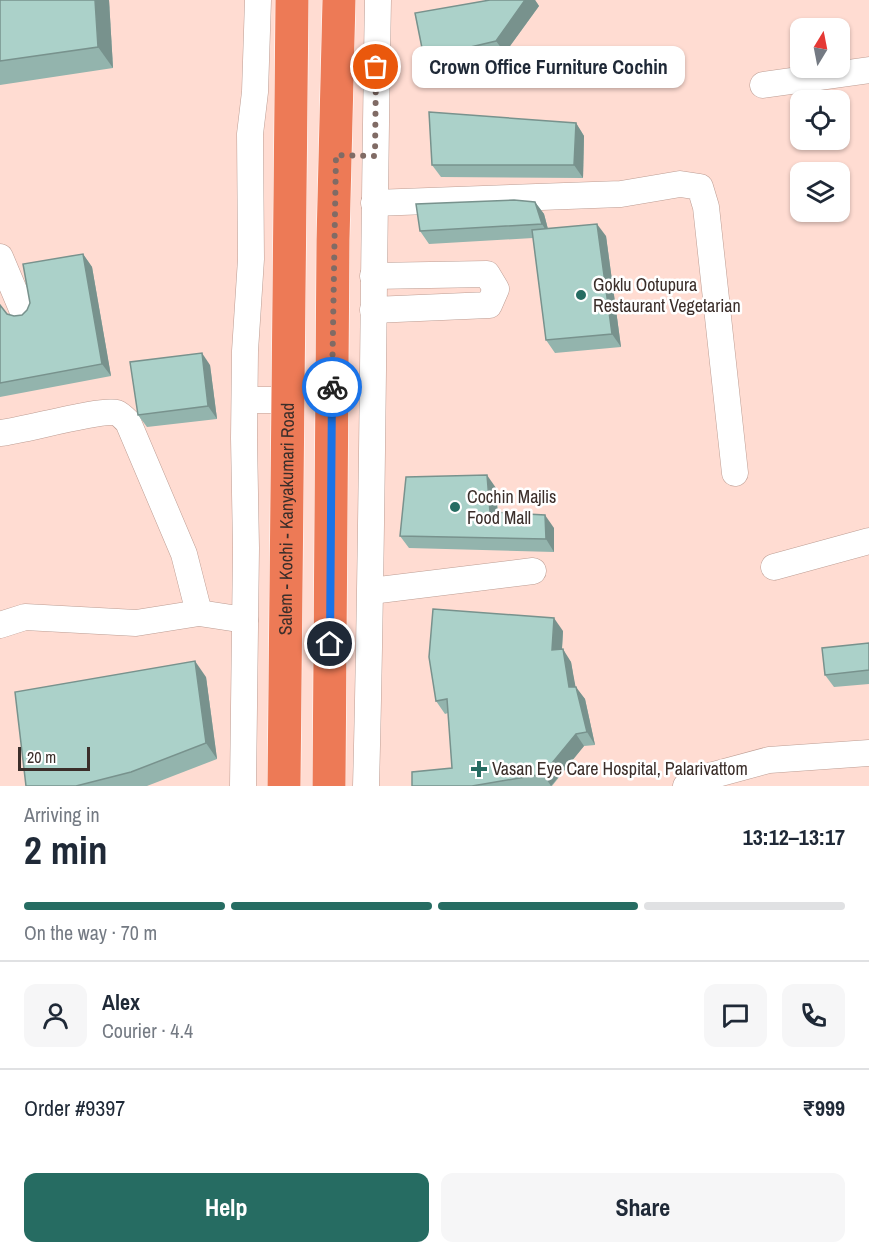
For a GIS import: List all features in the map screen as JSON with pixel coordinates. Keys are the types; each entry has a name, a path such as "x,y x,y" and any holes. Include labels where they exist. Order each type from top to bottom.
{"highway":[{"name":"Salem - Kochi - Kanyakumari Road","path":"284,786 292,0"},
{"path":"329,786 339,0"}],"street":[{"path":"243,786 245,351 251,259 250,134 255,92 258,0"},
{"path":"366,786 371,591 378,0"},
{"path":"763,85 869,70"},
{"path":"336,155 375,156"},
{"path":"374,202 621,194 680,184 700,187 706,207 735,472"},
{"path":"0,256 24,314"},
{"path":"373,276 487,274 495,289 489,305 373,310"},
{"path":"246,400 288,400"},
{"path":"0,433 100,413 117,413 128,422 184,554 199,613"},
{"path":"774,567 869,541"},
{"path":"371,591 533,571"},
{"path":"0,625 25,617 136,623 199,613 245,620"},
{"path":"686,786 706,777 769,760 869,753"}],"building":[{"path":"0,0 95,0 98,47 0,61"},
{"path":"490,0 525,0 496,41 424,58 415,13"},
{"path":"429,112 576,123 574,165 432,165"},
{"path":"514,200 535,202 542,224 420,231 416,204"},
{"name":"Goklu Ootupura Restaurant Vegetarian","path":"597,224 612,334 546,340 532,230"},
{"path":"83,254 102,364 0,383 0,305 7,314 14,316 22,315 27,310 30,303 23,264"},
{"path":"202,353 208,406 138,415 130,362"},
{"name":"Cochin Majlis Food Mall","path":"487,475 490,512 545,515 546,539 400,536 406,477"},
{"path":"433,609 554,618 552,650 563,649 569,687 576,687 587,732 576,734 543,774 472,786 412,786 412,772 452,768 447,699 436,701 429,657"},
{"path":"869,643 869,670 825,675 822,648"},
{"path":"195,661 206,743 131,772 76,786 26,786 15,692"}],"way so far":[{"path":"332,387 336,155 375,156 376,67"}],"place":[{"name":"Crown Office Furniture Cochin","path":"376,67"},
{"name":"Goklu Ootupura Restaurant Vegetarian","path":"581,295"},
{"name":"Cochin Majlis Food Mall","path":"455,507"},
{"name":"Vasan Eye Care Hospital, Palarivattom","path":"479,769"}],"route":[{"path":"330,644 332,387"}]}
